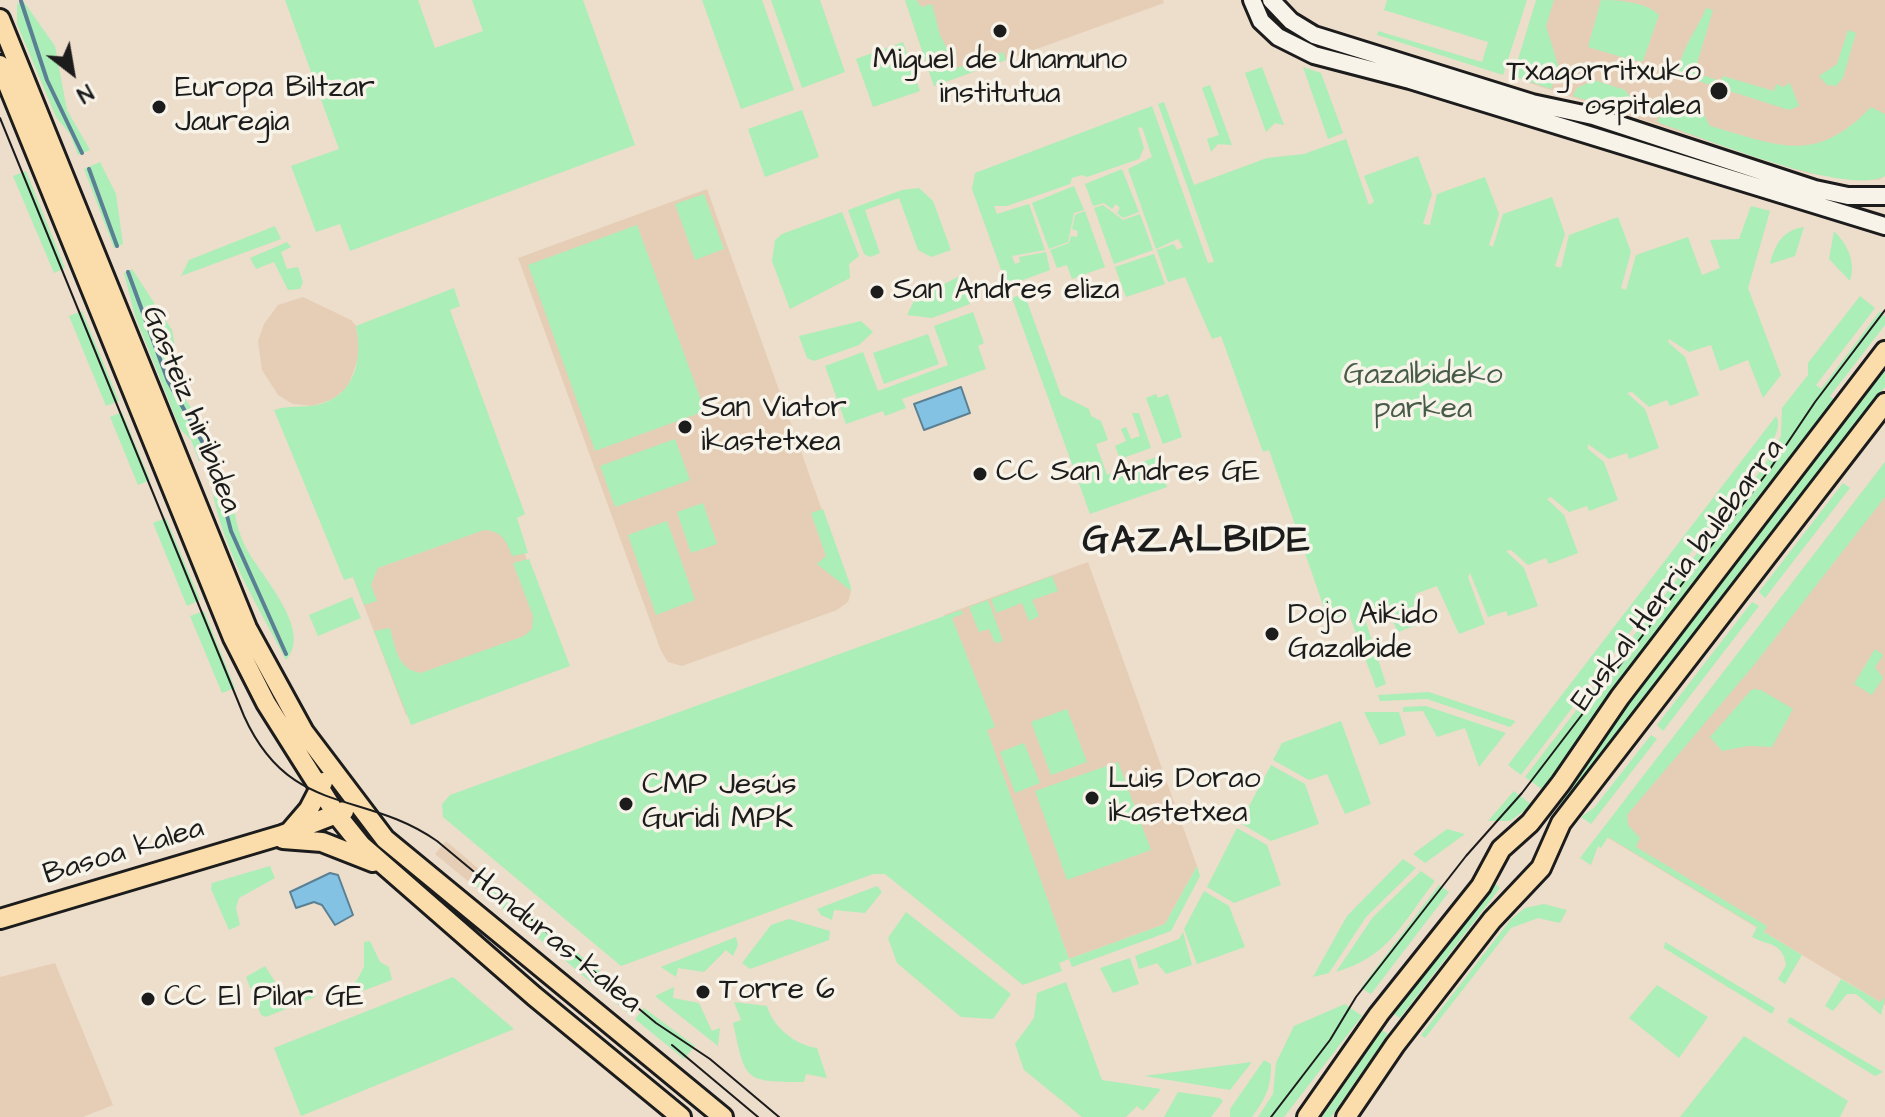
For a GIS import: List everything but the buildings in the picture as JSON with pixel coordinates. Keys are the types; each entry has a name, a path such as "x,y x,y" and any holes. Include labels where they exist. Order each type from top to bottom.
{"main road":[{"path":"1252,0 1264,25 1291,46 1314,55 1410,80 1885,226"},
{"path":"1271,0 1291,21 1314,35 1532,103 1593,116 1815,189 1848,196 1885,196"},
{"name":"Gasteiz hiribidea","path":"0,19 247,628 285,700 357,806"},
{"name":"Gasteiz hiribidea","path":"0,65 233,638 266,703 336,814"},
{"name":"Euskal Herria bulebarra","path":"1307,1117 1379,1014 1481,886 1501,849 1561,783 1620,697 1885,351"},
{"name":"Euskal Herria bulebarra","path":"1346,1117 1405,1032 1509,899 1535,875 1548,852 1551,839 1568,814 1885,403"},
{"path":"289,832 321,789 329,768"},
{"name":"Basoa kalea","path":"0,919 264,840 357,806"},
{"name":"Honduras kalea","path":"357,806 385,839 723,1117"},
{"name":"Honduras kalea","path":"336,814 382,866 681,1117"},
{"path":"1517,834 1548,852"},
{"name":"Basoa kalea","path":"264,840 322,842 382,866"}],"shaded area":[{"name":"Miguel de Unamuno institutua","path":"905,0 1163,0 1164,3 934,86"},
{"name":"Txagorritxuko ospitalea","path":"1548,0 1885,0 1885,176 1879,180 1850,179 1806,173 1523,81"},
{"name":"San Viator ikastetxea","path":"707,189 851,591 848,602 837,610 682,666 668,662 661,651 518,258"},
{"path":"303,297 351,320 356,326 360,353 348,387 333,399 313,406 293,404 278,395 262,370 258,341 264,324 278,305"},
{"path":"1885,462 1885,1005 1600,833"},
{"path":"512,519 563,658 406,715 353,577"},
{"name":"Luis Dorao ikastetxea","path":"1088,562 1197,866 1165,924 1069,959 944,615"},
{"path":"446,841 486,875 475,887 435,854"},
{"path":"55,963 113,1105 83,1117 0,1117 0,977"}],"green space":[{"path":"285,0 418,0 435,48 483,31 472,0 583,0 635,145 350,251 340,224 316,232 291,166 339,149"},
{"path":"702,0 762,0 794,90 741,109"},
{"path":"771,0 820,0 845,72 802,88"},
{"path":"905,0 917,0 921,7 932,4 940,35 957,68 1003,52 1006,60 934,86"},
{"path":"1387,0 1527,0 1503,75 1377,35 1378,31 1482,62 1488,42 1384,10"},
{"path":"1536,0 1554,0 1546,26 1558,65 1551,89 1513,76"},
{"path":"1601,0 1640,5 1659,15 1643,61 1588,47"},
{"path":"24,2 55,46 67,110 90,150 78,155 70,134 56,117 17,24 17,4"},
{"path":"1706,8 1713,10 1696,67 1700,68 1698,74 1721,81 1723,76 1774,91 1776,84 1783,87 1790,83 1799,106 1789,110 1679,75 1685,48"},
{"path":"1848,30 1856,33 1843,78 1836,86 1827,85 1819,76 1837,64"},
{"path":"903,42 920,91 873,107 856,59"},
{"path":"1262,67 1284,125 1275,123 1266,132 1245,73"},
{"path":"1303,67 1321,73 1343,133 1328,139"},
{"path":"1594,80 1625,90 1630,97 1629,113 1573,96 1577,88"},
{"path":"1210,85 1232,145 1218,144 1211,152 1207,139 1219,135 1202,88"},
{"name":"Gazalbideko parkea","path":"1164,102 1194,185 1267,158 1304,154 1346,139 1369,205 1374,202 1364,176 1418,156 1432,194 1423,224 1430,225 1437,194 1485,177 1499,214 1489,245 1493,247 1503,214 1552,197 1565,234 1555,266 1561,268 1569,235 1618,217 1631,252 1621,288 1626,290 1636,255 1688,237 1702,275 1720,268 1710,240 1739,239 1751,206 1770,211 1748,288 1781,375 1763,398 1748,360 1720,371 1711,345 1689,352 1669,339 1668,342 1685,357 1699,395 1670,406 1667,400 1649,407 1632,392 1627,393 1645,409 1659,448 1629,459 1627,453 1609,459 1588,444 1588,449 1604,462 1618,500 1589,511 1587,506 1569,512 1551,497 1547,499 1564,515 1578,553 1549,564 1546,558 1528,565 1511,550 1506,551 1524,568 1538,606 1508,616 1506,611 1488,617 1470,573 1468,577 1485,624 1459,634 1437,586 1415,594 1425,622 1398,632 1385,605 1363,613 1386,684 1376,688 1350,617 1330,625 1269,450 1263,452 1221,336 1212,339 1185,277 1168,282 1157,250 1174,244 1177,250 1183,247 1178,239 1156,249 1128,169 1152,157 1142,127 1138,128 1144,148 1139,159 1087,177 1072,178 1070,184 1007,206 994,206 997,214 1029,204 1045,250 1012,256 1015,264 1020,262 1019,257 1046,252 1050,270 1007,286 972,189 975,173 1152,106 1208,263 1214,262 1158,104"},
{"path":"1674,104 1703,113 1710,126 1776,144 1795,146 1832,138 1851,126 1871,107 1885,114 1885,176 1866,180 1839,179 1807,172 1657,122 1664,106"},
{"path":"802,110 819,157 765,177 748,129"},
{"path":"100,162 116,194 123,244 114,248 84,169"},
{"path":"1122,169 1139,212 1123,218 1117,213 1120,208 1116,204 1112,209 1104,203 1093,206 1085,184"},
{"path":"26,171 65,268 54,273 13,176"},
{"path":"1074,186 1084,210 1074,213 1068,242 1049,249 1032,203"},
{"path":"919,188 933,201 951,250 931,257 918,250 899,198 865,210 880,253 870,257 864,254 848,210 902,190"},
{"path":"704,194 724,249 695,260 675,204"},
{"path":"1103,205 1123,220 1140,214 1153,250 1114,264 1094,208"},
{"path":"1085,211 1105,267 1072,279 1067,265 1057,268 1050,250 1069,243 1071,236 1077,237 1078,231 1072,229 1075,215"},
{"path":"842,212 859,256 849,264 850,278 790,309 772,261 775,240 782,234"},
{"path":"637,225 705,411 595,451 528,265"},
{"path":"275,226 281,239 181,276 189,260"},
{"path":"1804,227 1795,256 1770,264 1781,239 1791,231"},
{"path":"1834,231 1850,254 1850,281 1829,259"},
{"path":"287,242 291,247 281,252 287,269 298,267 303,282 300,289 288,290 274,262 256,269 250,258"},
{"path":"1154,254 1165,284 1126,297 1115,267"},
{"path":"132,269 172,330 184,397 219,450 199,461 191,440 180,429 135,316 124,273"},
{"path":"960,276 970,304 932,318 907,315 915,299"},
{"path":"454,288 460,306 450,310 525,514 517,518 528,553 512,556 502,537 484,530 378,568 371,585 377,601 364,605 353,577 344,580 274,410 317,405 340,394 348,385 357,364 356,326"},
{"path":"1031,291 1025,296 1061,395 1089,409 1091,416 1101,421 1108,440 1096,444 1107,475 1156,457 1167,487 1090,514 1012,298"},
{"path":"1860,296 1875,308 1816,385 1821,389 1880,311 1885,316 1885,325 1830,396 1835,400 1600,707 1543,790 1525,777 1764,466 1781,436 1782,408 1808,375 1808,363"},
{"path":"82,311 119,401 106,406 69,316"},
{"path":"973,312 984,343 978,346 986,369 902,399 906,408 885,416 883,411 846,424 825,366 863,352 878,391 948,365 934,326"},
{"path":"861,321 873,332 859,345 814,361 807,358 799,336"},
{"path":"928,334 939,364 884,384 873,353"},
{"path":"1885,366 1885,387 1563,805 1558,802 1620,712"},
{"path":"1156,394 1158,398 1168,394 1182,437 1163,444 1146,398"},
{"path":"122,412 150,480 138,485 110,417"},
{"path":"1132,413 1139,413 1151,448 1120,459 1115,446 1126,441 1121,429 1126,427 1131,439 1140,436"},
{"path":"1776,416 1776,433 1758,464 1521,775 1508,765"},
{"path":"675,439 690,480 615,507 600,466"},
{"path":"1885,462 1885,497 1754,665 1627,815 1628,825 1640,838 1636,847 1767,926 1764,932 1802,955 1785,984 1778,979 1786,965 1784,957 1774,945 1752,937 1757,927 1608,837 1601,848 1598,846 1591,865 1580,858"},
{"path":"232,483 235,514 244,544 289,617 293,647 286,660 233,557 217,513 212,490"},
{"path":"1843,483 1850,488 1765,598 1759,592"},
{"path":"703,503 717,544 691,553 677,512"},
{"path":"823,509 851,591 817,564 826,556 811,513"},
{"path":"166,518 200,600 187,606 153,523"},
{"path":"667,521 695,600 656,615 628,535"},
{"path":"529,559 570,666 411,725 374,631 390,628 402,663 421,673 524,636 532,629 533,616 513,563"},
{"path":"1052,576 1058,591 1032,600 1039,616 1029,621 1022,603 996,613 991,599"},
{"path":"352,597 361,618 318,636 309,615"},
{"path":"988,600 1003,641 995,643 989,629 979,632 969,607"},
{"path":"1752,602 1759,606 1663,731 1657,725"},
{"path":"961,610 963,614 952,618 995,727 987,730 1069,959 1059,963 1062,971 1023,985 885,874 873,874 621,966 443,817 442,804 450,795"},
{"path":"204,611 235,688 222,693 190,616"},
{"path":"1875,649 1883,655 1875,667 1883,678 1872,695 1854,684"},
{"path":"1752,689 1761,690 1793,709 1772,747 1748,746 1722,751 1710,737"},
{"path":"1429,692 1515,722 1510,727 1427,699 1380,701 1378,695"},
{"path":"1426,706 1506,733 1479,767 1465,728 1437,737 1423,711 1403,712 1403,707"},
{"path":"1067,709 1087,762 1051,775 1031,722"},
{"path":"1364,712 1399,712 1406,735 1380,745"},
{"path":"1341,721 1371,804 1345,814 1327,774 1309,780 1273,760 1282,743"},
{"path":"1651,735 1657,739 1591,824 1581,817 1594,808"},
{"path":"1024,743 1040,783 1015,793 1000,752"},
{"path":"1118,762 1151,850 1067,880 1035,791"},
{"path":"1271,765 1305,784 1319,824 1271,841 1240,823"},
{"path":"1514,791 1532,805 1510,821 1488,821"},
{"path":"1237,828 1267,845 1281,885 1234,903 1207,887"},
{"path":"1447,829 1465,834 1425,863 1413,854"},
{"path":"1403,859 1416,868 1366,917 1329,973 1313,977 1347,916"},
{"path":"270,866 275,878 239,898 236,908 240,925 229,930 211,889 212,883"},
{"path":"1197,866 1200,876 1171,931 1072,967 1069,959 1165,924"},
{"path":"1421,871 1435,881 1393,936 1370,957 1336,972 1373,917"},
{"path":"485,876 636,1002 628,1013 476,886"},
{"path":"1495,883 1500,888 1400,1018 1394,1014"},
{"path":"1439,885 1449,892 1371,994 1361,988"},
{"path":"877,886 882,892 865,913 834,910 832,920 821,915 817,909"},
{"path":"1204,891 1229,906 1245,947 1197,964 1184,929"},
{"path":"1544,904 1567,910 1560,923 1538,918 1511,928 1425,1038 1421,1035 1511,919 1525,908"},
{"path":"906,912 1011,994 993,1019 961,1017 897,963 888,938"},
{"path":"789,919 830,931 829,940 750,969 742,963 771,925"},
{"path":"1183,932 1192,965 1166,974 1157,963 1139,969 1135,956 1179,939"},
{"path":"736,937 738,945 733,956 726,950 704,972 678,968 676,977 661,967"},
{"path":"370,941 380,962 389,967 392,980 346,997 343,992 357,980 364,967 364,942"},
{"path":"1665,942 1775,1008 1772,1014 1664,948"},
{"path":"1130,958 1139,984 1113,993 1100,968"},
{"path":"265,966 281,991 297,993 313,987 315,997 266,1017 261,1015 246,977"},
{"path":"453,977 514,1029 301,1116 274,1048"},
{"path":"1841,979 1880,1002 1885,998 1881,1015 1856,994 1847,994 1833,1011 1825,1006"},
{"path":"1066,982 1102,1080 1161,1089 1143,1111 1137,1106 1126,1117 1082,1117 1024,1070 1015,1044 1034,1018 1037,993"},
{"path":"1657,985 1708,1017 1679,1058 1629,1018"},
{"path":"674,987 673,998 699,1003 712,1031 720,1028 718,1046 655,996"},
{"path":"734,1002 767,1006 774,1021 786,1034 817,1048 827,1078 806,1074 804,1082 784,1082 758,1079 750,1074 737,1042 733,1023 741,1020"},
{"path":"1345,1004 1362,1016 1284,1117 1258,1117 1273,1094 1276,1063 1294,1026"},
{"path":"644,1008 695,1046 684,1059 635,1019"},
{"path":"1790,1017 1883,1072 1875,1076 1787,1022"},
{"path":"1382,1030 1388,1034 1331,1117 1322,1117"},
{"path":"1744,1036 1848,1101 1840,1117 1680,1117"},
{"path":"1264,1060 1271,1064 1271,1072 1261,1104 1252,1117 1230,1117 1230,1109"},
{"path":"1252,1062 1230,1090 1144,1076"},
{"path":"1178,1092 1223,1101 1211,1117 1164,1117"}],"water":[{"path":"961,387 970,413 924,430 914,404"},
{"path":"330,873 338,875 353,915 335,925 322,905 314,902 296,908 290,892"}],"waterway":[{"path":"21,1 47,80 82,153"},
{"path":"89,169 117,246"},
{"path":"128,272 168,381 208,452"},
{"path":"220,489 231,531 286,654"}],"tram line":[{"path":"0,118 244,716 262,749 283,771 306,787 409,825 437,841 656,1023 710,1059 779,1117"},
{"path":"1271,1117 1330,1040 1356,997 1466,856 1522,793 1770,469 1815,402 1885,310"},
{"path":"672,1045 758,1117"}],"place":[{"name":"Miguel de Unamuno institutua","path":"1000,31"},
{"name":"Txagorritxuko ospitalea","path":"1719,91"},
{"name":"Europa Biltzar Jauregia","path":"159,107"},
{"name":"San Andres eliza","path":"877,292"},
{"name":"San Viator ikastetxea","path":"685,427"},
{"name":"CC San Andres GE","path":"980,474"},
{"name":"Dojo Aikido Gazalbide","path":"1272,634"},
{"name":"Luis Dorao ikastetxea","path":"1092,798"},
{"name":"CMP Jesús Guridi MPK","path":"626,804"},
{"name":"Torre 6","path":"703,992"},
{"name":"CC El Pilar GE","path":"148,999"}],"district":[{"name":"GAZALBIDE","path":"1197,543"}]}
